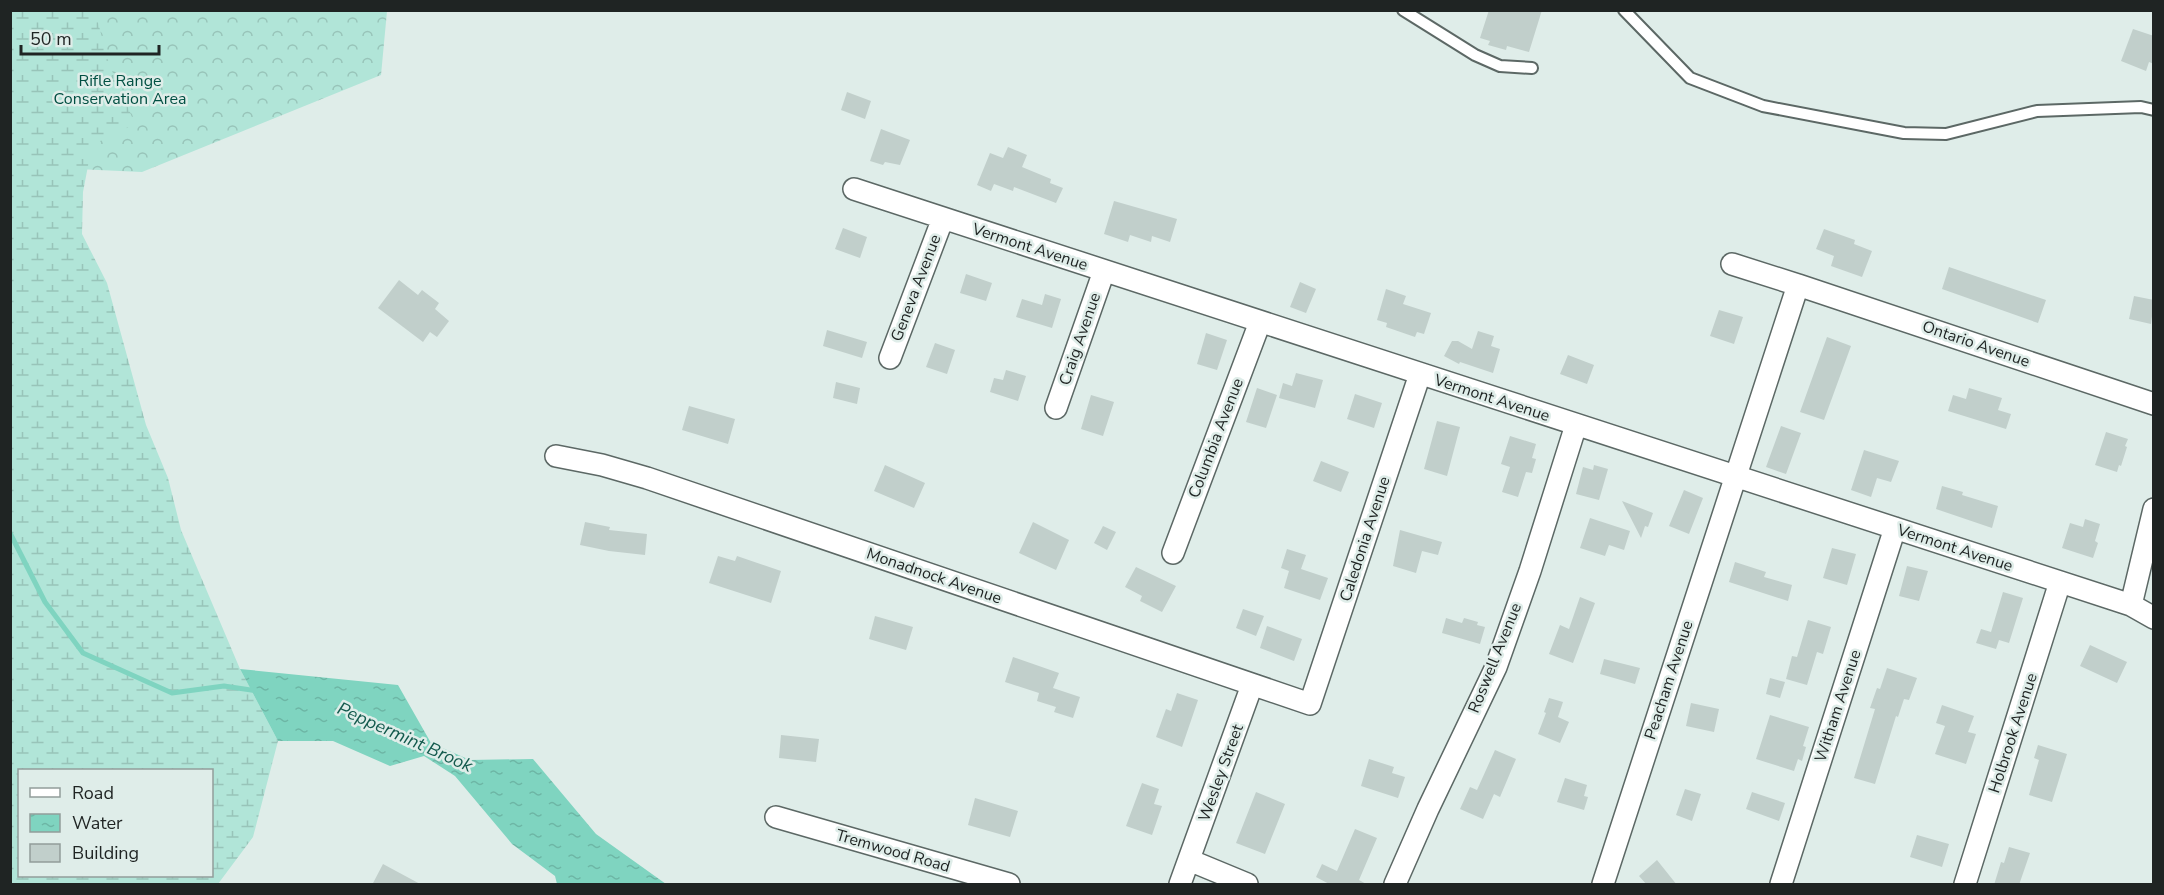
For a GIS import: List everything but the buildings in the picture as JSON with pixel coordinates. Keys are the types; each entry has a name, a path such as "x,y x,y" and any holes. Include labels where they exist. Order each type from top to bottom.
{"street":[{"name":"Vermont Avenue","path":"854,189 2131,605 2154,618"},
{"name":"Geneva Avenue","path":"890,358 943,218"},
{"name":"Ontario Avenue","path":"1732,264 2154,404"},
{"name":"Craig Avenue","path":"1056,408 1104,271"},
{"path":"1735,476 1798,285"},
{"name":"Columbia Avenue","path":"1173,553 1260,322"},
{"name":"Caledonia Avenue","path":"1310,704 1420,374"},
{"name":"Roswell Avenue","path":"1395,885 1428,809 1496,667 1530,571 1576,425"},
{"name":"Monadnock Avenue","path":"556,456 602,465 647,478 1310,704"},
{"name":"Peacham Avenue","path":"1603,885 1735,476"},
{"path":"2131,605 2154,509"},
{"name":"Witham Avenue","path":"1781,885 1895,528"},
{"name":"Holbrook Avenue","path":"1965,885 2060,582"},
{"name":"Wesley Street","path":"1189,860 1252,685"},
{"name":"Tremwood Road","path":"776,817 1009,885"},
{"path":"1180,885 1189,860 1247,885"}],"lane":[{"path":"1403,10 1474,55 1500,66 1532,68"},
{"path":"1624,10 1689,78 1763,106 1904,133 1946,134 2037,111 2141,107 2154,110"}],"green space":[{"path":"10,11 95,11 109,64 135,124 92,145 83,192 82,234 107,283 146,425 168,478 181,530 240,669 278,741 253,837 218,884 11,884"},
{"name":"Rifle Range Conservation Area","path":"11,11 387,11 381,75 142,172 11,166"}],"water":[{"path":"240,669 398,685 431,743 470,760 533,759 596,834 666,884 557,884 555,876 512,844 455,776 424,756 390,766 333,741 278,741"}],"waterway":[{"name":"Peppermint Brook","path":"10,533 45,602 83,653 172,693 224,686 258,691"}]}
